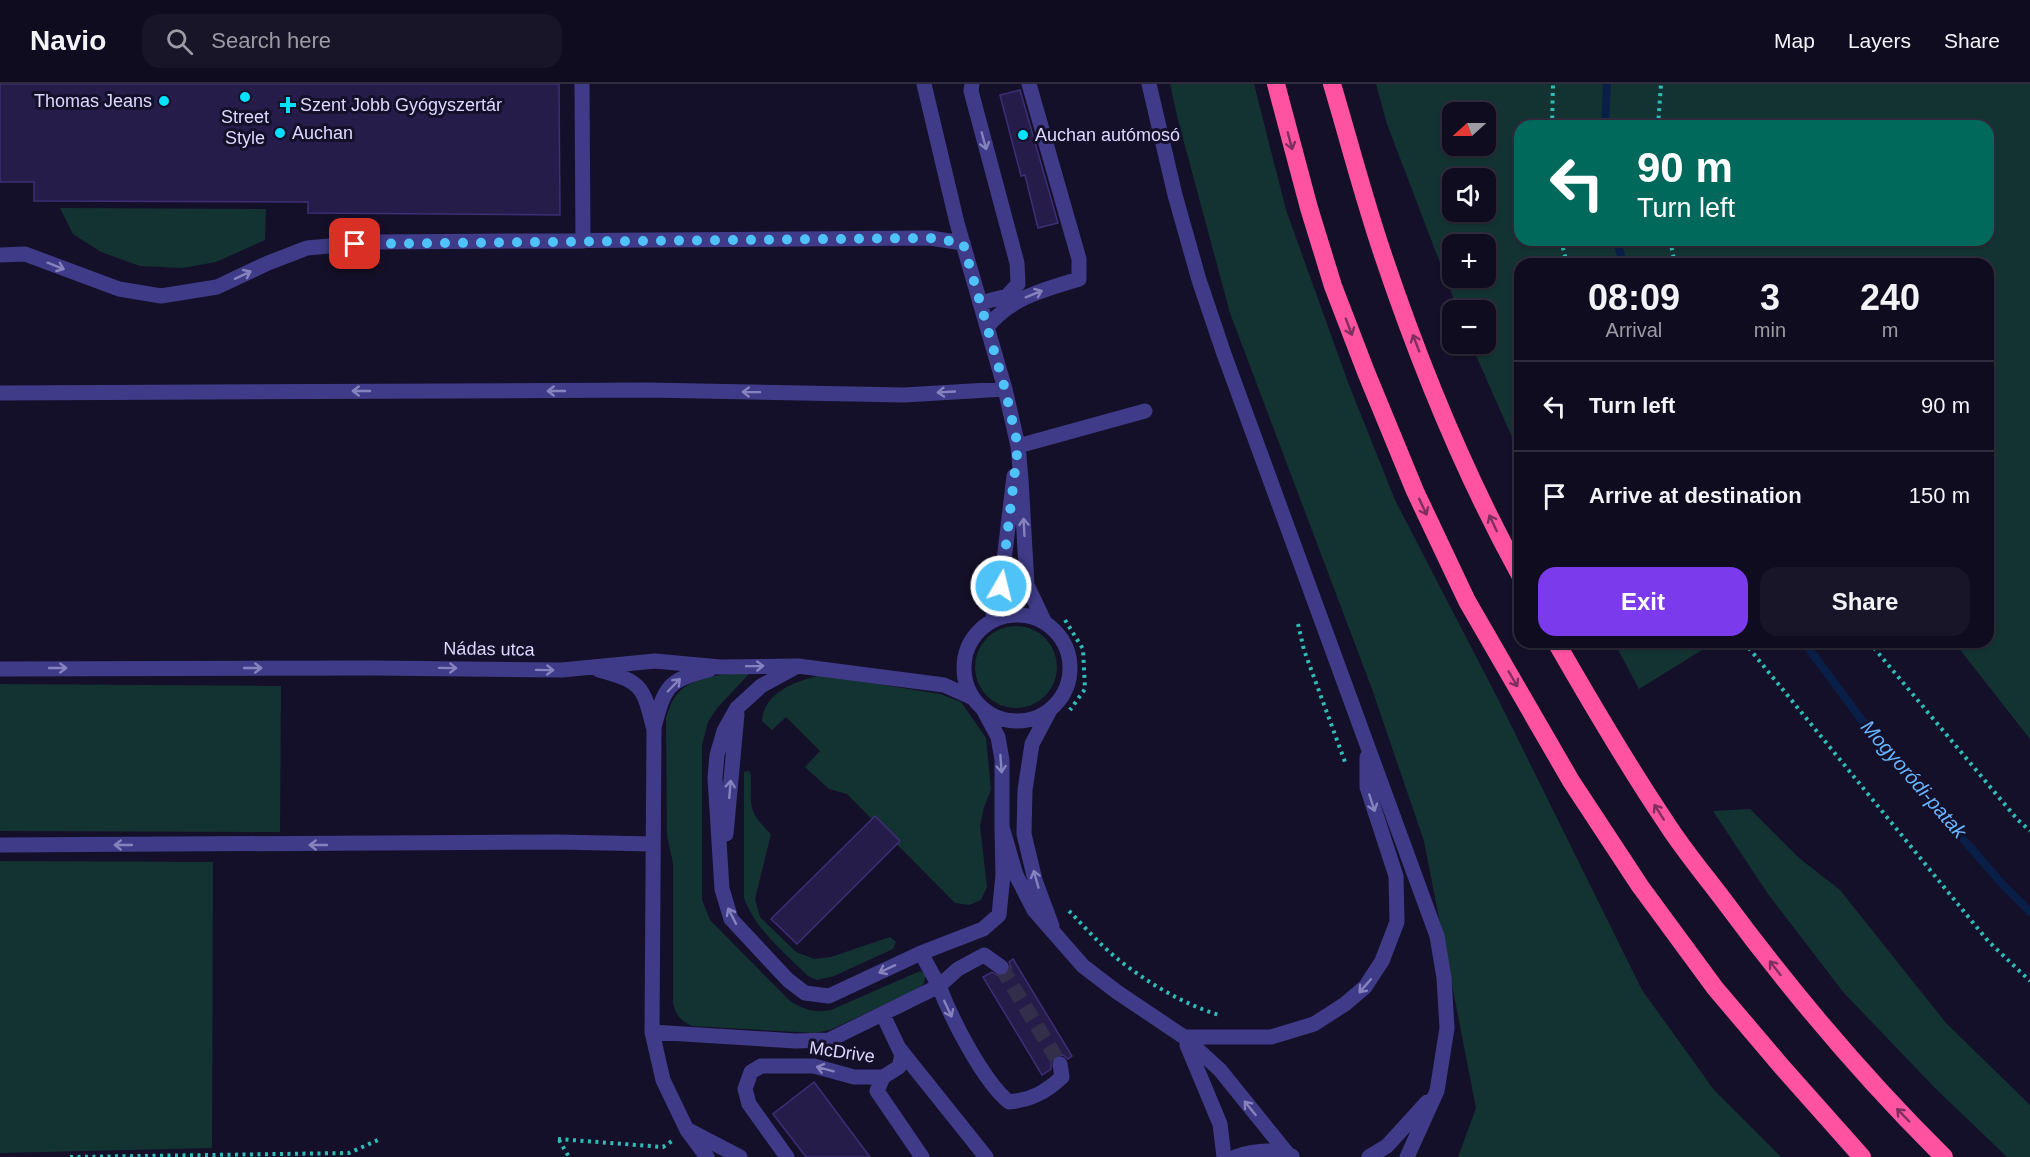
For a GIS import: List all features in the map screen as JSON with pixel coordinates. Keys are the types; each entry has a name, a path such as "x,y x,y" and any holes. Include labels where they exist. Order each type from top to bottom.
{"highway":[{"path":"1276,84 1309,208 1333,286 1415,490 1467,601 1571,781 1640,886 1715,988 1862,1157"},
{"path":"1332,84 1383,255 1422,358 1466,466 1514,563"},
{"path":"1559,648 1597,714 1666,823 1744,928 1797,997 1859,1069 1944,1157"}],"street":[{"path":"582,84 583,241"},
{"path":"924,84 963,243 1005,389 1018,446 1027,585 1045,623"},
{"path":"972,84 971,91 1017,263 1018,284 1007,296 980,303"},
{"path":"987,327 999,313 1030,294 1079,279 1078,259 1029,84"},
{"path":"1149,84 1175,195 1228,365 1437,936 1444,978 1447,1028 1437,1090 1407,1157"},
{"path":"0,255 24,254 119,289 161,296 217,287 306,248 373,242 930,238 963,243"},
{"path":"0,393 648,390 904,395 1005,389"},
{"path":"1018,446 1145,411"},
{"path":"992,621 1001,586 1018,446"},
{"path":"798,666 761,686 737,708 724,731 717,755 715,778 722,890 731,919 788,980 805,993 829,996 921,953 983,929 999,915 1003,874 1002,760 998,737 964,675 965,657 971,640 984,626 1000,617 1018,615 1032,617 1045,623 1057,633 1065,646 1070,668 1065,691 1051,709 1032,744 1025,789 1024,834 1035,880 1055,934"},
{"name":"Nádas utca","path":"0,669 562,670 655,661 720,667 798,666 944,685 978,704"},
{"path":"707,1157 687,1130 663,1080 652,1032 654,730 661,701 669,688 682,676 720,667"},
{"path":"589,668 628,678 640,687 647,702 654,730"},
{"path":"978,704 997,717 1013,721 1029,719 1051,709"},
{"path":"1184,1037 1271,1037 1314,1024 1345,1004 1365,987 1382,961 1397,922 1396,876 1367,787 1367,745"},
{"path":"1002,827 1016,874 1034,910 1083,966 1184,1037 1220,1070 1291,1155"},
{"path":"0,845 653,844"},
{"path":"921,953 939,986 949,1012 997,1092 1009,1102 1026,1101 1048,1089 1062,1077 1060,1064"},
{"path":"652,1032 796,1041 829,1040 939,986 958,969 984,956 1001,967"},
{"path":"883,1014 902,1055 899,1067 883,1077 877,1091 922,1157"},
{"path":"1184,1037 1220,1124 1224,1157"},
{"path":"895,1042 986,1157"},
{"name":"McDrive","path":"787,1157 749,1104 745,1089 751,1072 761,1066 814,1066 854,1077 883,1077"},
{"path":"1369,1157 1387,1146 1437,1090"},
{"path":"687,1130 740,1157"},
{"path":"1235,1157 1256,1151 1291,1155"}],"path":[{"path":"1552,120 1553,84"},
{"path":"1658,120 1661,84"},
{"path":"1060,615 1083,649 1085,689 1066,716"},
{"path":"1749,648 1988,941 2030,981"},
{"path":"1874,648 2017,819 2030,831"},
{"path":"1304,650 1346,764"},
{"path":"1061,904 1118,959 1162,989 1197,1008 1224,1016"},
{"path":"568,1157 558,1139 663,1147"},
{"path":"70,1157 349,1153 378,1140"}],"green space":[{"path":"1170,84 1254,84 1286,210 1349,385 1395,500 1499,701 1642,990 1714,1090 1781,1157 1458,1157 1476,1108 1424,841 1372,689 1230,313"},
{"path":"1376,84 2030,84 2030,739 1959,648 1994,648 1994,258 1514,258 1514,442 1475,354 1496,354 1496,300 1454,300 1450,288 1496,288 1496,234 1442,234 1442,268 1387,124"},
{"path":"60,208 266,209 265,240 216,262 183,268 140,266 101,252 73,234"},
{"path":"1016,626 1032,629 1045,638 1054,651 1057,667 1054,683 1045,696 1032,705 1016,708 1000,705 987,696 978,683 975,667 978,651 987,638 1000,629"},
{"path":"1617,648 1705,648 1639,689"},
{"path":"751,672 717,708 708,722 702,745 702,900 710,920 790,1001 810,1010 831,1010 920,971 926,974 920,988 830,1030 815,1033 692,1026 679,1018 673,1003 673,863 667,836 666,718 673,700 688,685 708,677"},
{"path":"821,675 940,694 961,702 986,738 991,790 980,826 987,887 981,900 969,905 955,903 847,794 829,789 805,767 820,751 786,717 772,730 762,721 764,711 775,695 792,685"},
{"path":"0,684 281,686 280,832 0,831"},
{"path":"749,771 754,814 771,834 755,899 760,917 796,952 814,959 831,957 890,937 896,942 893,949 834,976 817,980 808,976 763,930 749,910 744,898 744,772"},
{"path":"1750,809 1799,858 1840,890 1946,1023 2030,1105 2030,1157 2007,1157 1935,1088 1844,993 1768,894 1713,811"},
{"path":"0,861 213,862 212,1148 0,1153"}],"building":[{"name":"Auchan","path":"0,84 559,84 560,215 308,213 308,202 34,201 34,182 0,182"},
{"name":"Auchan autómosó","path":"1020,90 1058,223 1038,228 1025,175 1021,176 1000,95"},
{"path":"875,816 900,841 797,944 771,919"},
{"path":"1013,959 1072,1056 1068,1059 1063,1055 1054,1056 1051,1069 1042,1075 983,977 992,972 1000,977 1006,976 1011,968 1009,962"},
{"path":"814,1082 870,1157 806,1157 773,1114"}],"waterway":[{"name":"Mogyoródi-patak","path":"1605,120 1607,84"},
{"name":"Mogyoródi-patak","path":"1618,246 1622,258"},
{"name":"Mogyoródi-patak","path":"1808,648 1878,742 2005,887 2030,912"}],"tunnel":[{"path":"1001,967 1060,1064"}],"place":[{"name":"Street Style","path":"245,97"},
{"name":"Thomas Jeans","path":"164,101"},
{"name":"Szent Jobb Gyógyszertár","path":"288,105"},
{"name":"Auchan","path":"280,133"},
{"name":"Auchan autómosó","path":"1023,135"}],"route":[{"path":"355,244 373,242 900,238 930,238 963,243 1005,389 1018,446 1001,586"}]}
